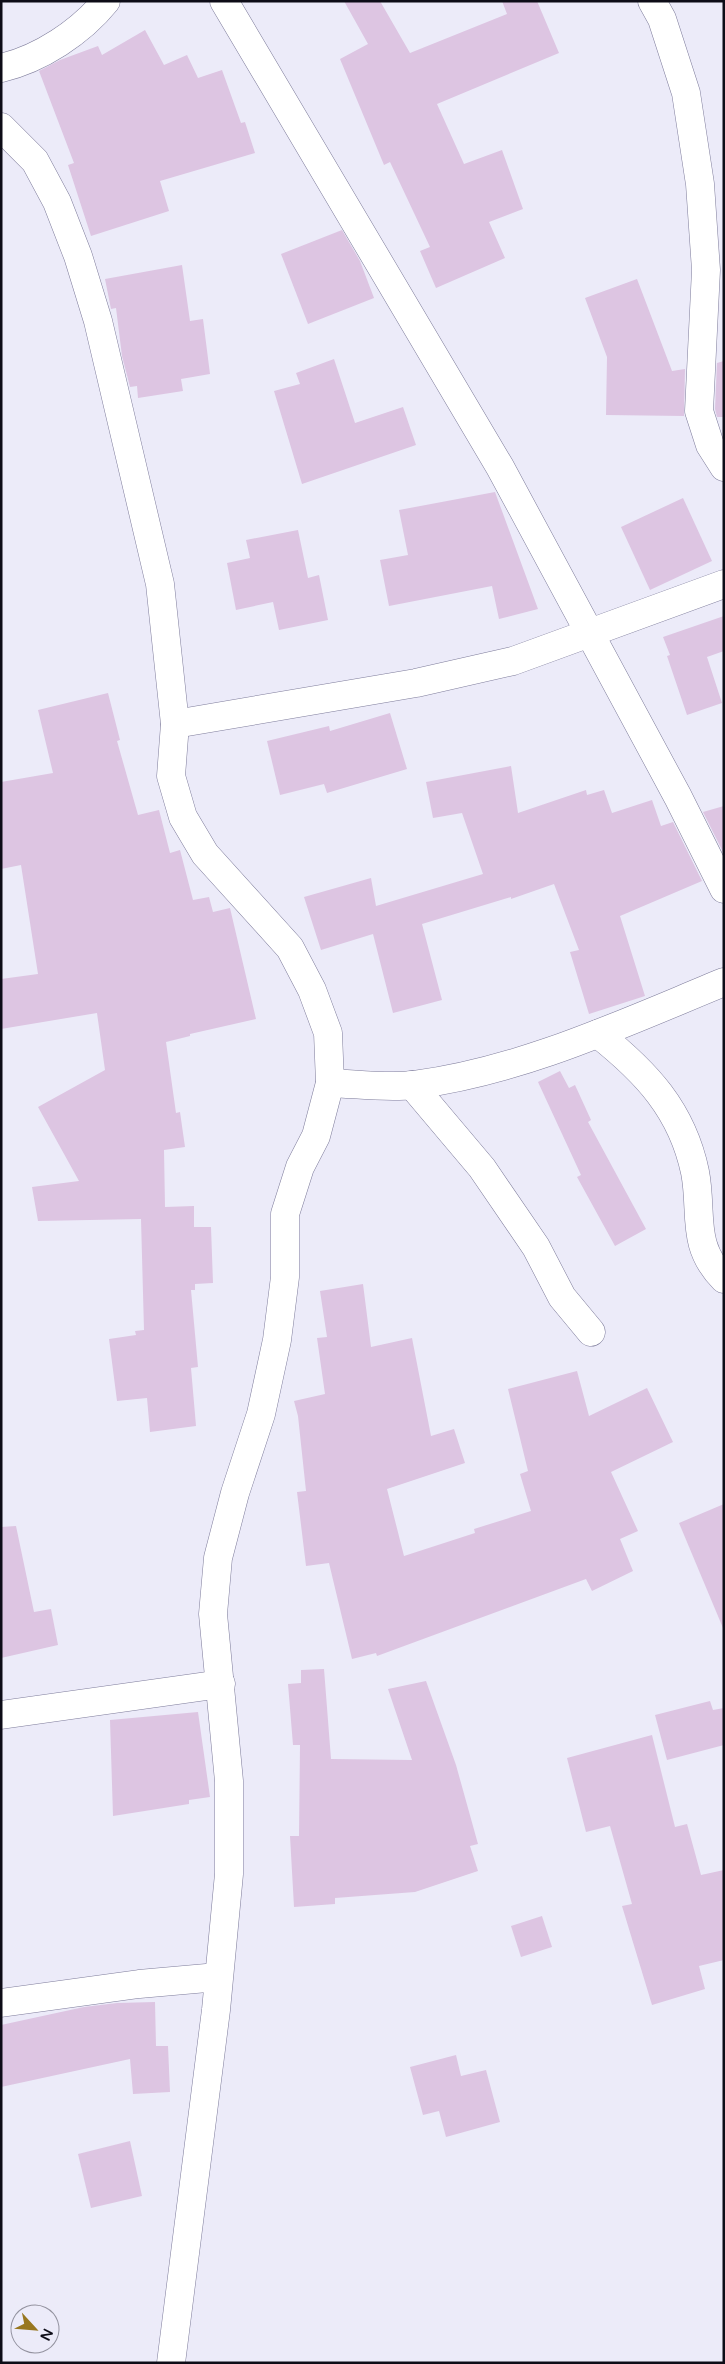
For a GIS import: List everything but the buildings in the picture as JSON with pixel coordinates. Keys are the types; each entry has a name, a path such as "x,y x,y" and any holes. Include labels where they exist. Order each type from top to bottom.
{"street":[{"path":"1,68 12,66 68,38 106,1"},
{"path":"224,1 500,467 678,796 724,889"},
{"path":"652,1 662,18 686,93 700,184 706,270 699,411 710,445 724,467"},
{"path":"1,127 35,160 56,202 78,256 98,321 160,584 175,724 171,776 183,817 205,854 290,948 312,990 328,1033 330,1083 316,1136 300,1167 285,1214 285,1276 277,1340 261,1414 235,1493 218,1558 213,1614 229,1781 229,1855 216,2010 171,2363"},
{"path":"175,724 416,683 513,661 724,584"},
{"path":"330,1083 412,1085 477,1073 598,1034 724,982"},
{"path":"598,1034 631,1060 659,1091 684,1137 695,1172 702,1244 714,1269 724,1280"},
{"path":"412,1085 482,1168 536,1247 562,1297 591,1332"},
{"path":"1,1715 221,1684"},
{"path":"1,2003 139,1984 218,1978"}]}
